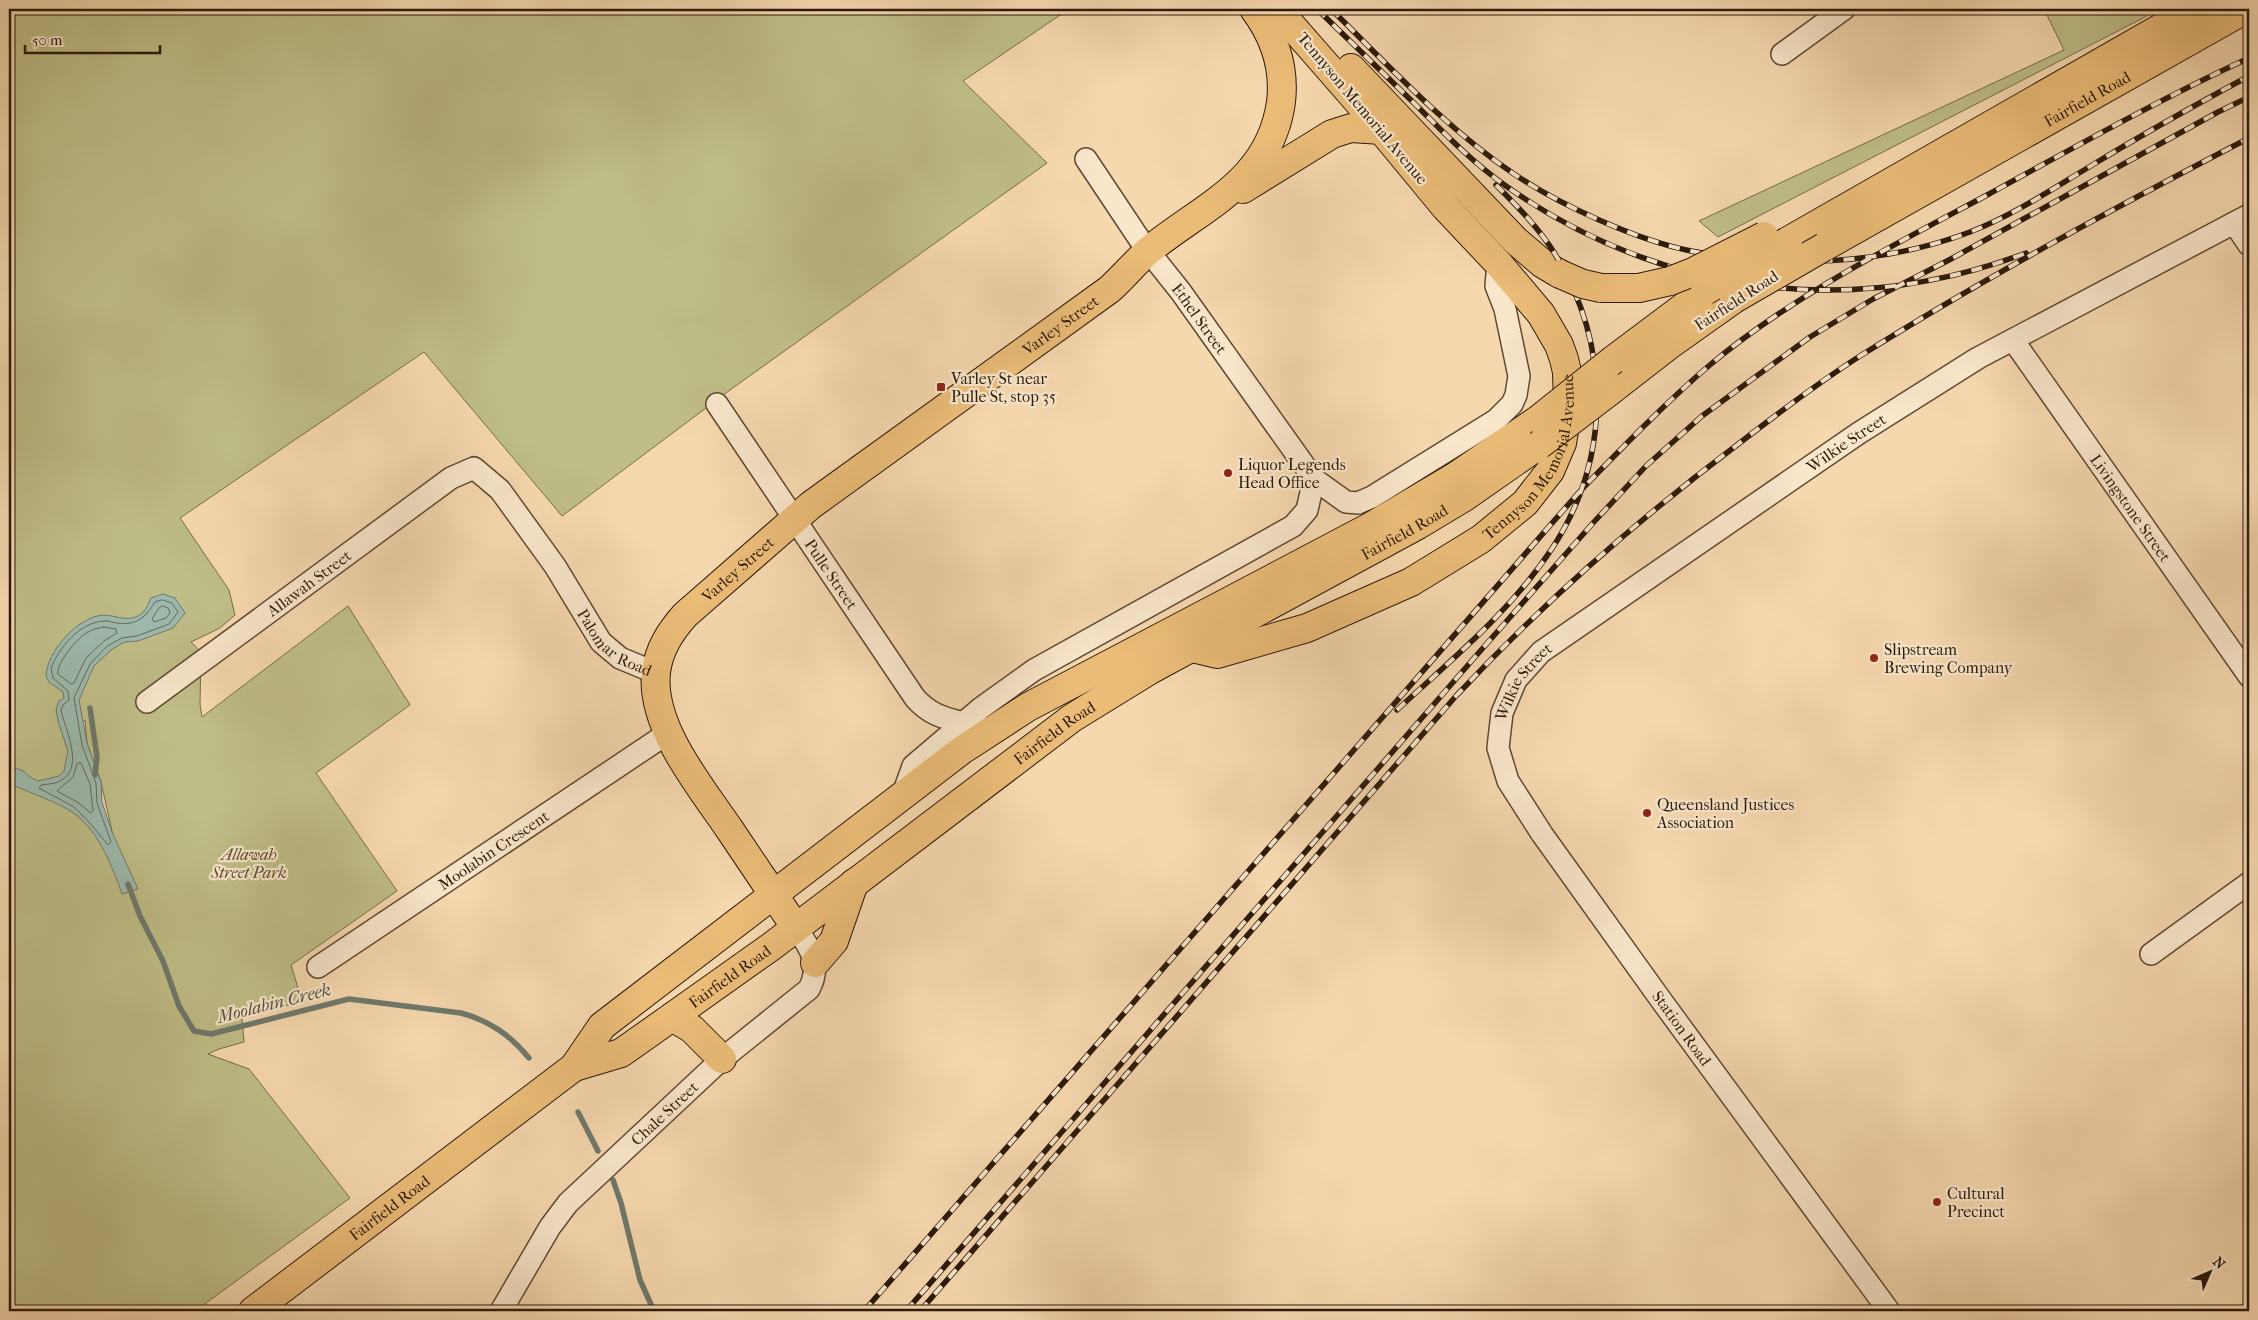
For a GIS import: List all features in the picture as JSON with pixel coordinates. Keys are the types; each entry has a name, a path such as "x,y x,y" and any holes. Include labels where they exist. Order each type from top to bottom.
{"main road":[{"name":"Varley Street","path":"656,673 665,643 673,629 685,615 794,518 916,427 1110,289 1148,252 1210,208 1246,177 1261,158 1269,143 1279,114 1282,91 1280,62 1271,38 1254,9"},
{"name":"Tennyson Memorial Avenue","path":"1192,648 1217,654 1307,628 1410,582 1482,539 1525,503 1550,471 1562,443 1568,406 1567,372 1559,345 1541,314 1498,263 1446,208 1382,130 1277,9"},
{"path":"1285,9 1320,37 1516,241 1543,264 1560,274 1584,284 1601,288 1639,288 1670,281 1776,238"},
{"name":"Fairfield Road","path":"253,1311 574,1067 602,1026 775,896 962,750 1028,707 1378,522 1456,476 1539,419 1613,360 1776,238 1795,220 1824,219 2194,9"},
{"name":"Fairfield Road","path":"574,1067 621,1053 796,928 1072,718 1142,675 1418,525 1463,498 1539,445 1679,338 1734,299 2246,9"},
{"path":"1210,208 1332,134 1351,128 1382,130"},
{"name":"Palomar Road","path":"656,673 658,704 668,733 694,777 796,928"},
{"path":"815,963 834,941 854,883"},
{"path":"672,1017 692,1029 722,1059"}],"street":[{"path":"1782,54 1844,9"},
{"name":"Ethel Street","path":"1086,159 1148,252 1181,292 1314,479"},
{"path":"2242,219 2249,245"},
{"name":"Wilkie Street","path":"1499,733 1502,713 1516,680 1541,652 1859,434 1978,358 2242,219"},
{"path":"902,797 913,766 964,722 1034,670 1293,526 1307,510 1314,479 1346,502 1365,501 1496,420 1512,404 1516,395 1519,376 1505,309 1496,286 1498,263"},
{"name":"Livingstone Street","path":"2013,340 2249,676"},
{"name":"Pulle Street","path":"717,404 915,698 922,706 935,715 964,722"},
{"name":"Palomar Road","path":"474,468 500,490 555,566 601,642 620,658 656,673"},
{"name":"Allawah Street","path":"147,702 452,478 474,468"},
{"name":"Moolabin Crescent","path":"318,967 668,733"},
{"name":"Station Road","path":"1499,733 1498,748 1508,781 1542,834 1889,1311"},
{"path":"2151,954 2249,883"},
{"path":"796,928 808,943 815,963"},
{"name":"Chale Street","path":"501,1311 558,1214 619,1154 722,1059 806,992 815,975 815,963"}],"green space":[{"name":"Allawah Street Park","path":"9,9 1069,9 963,81 1047,163 730,390 562,516 424,352 180,518 229,590 235,615 220,628 191,642 201,652 200,704 202,717 348,606 410,705 316,773 397,891 291,965 302,1001 242,1018 244,1042 208,1054 249,1069 350,1198 195,1311 9,1311","holes":["85,720 87,743 101,782 112,831 108,854 70,731"]},
{"path":"2044,9 2142,9 2147,16 1718,237 1699,221 2064,50"}],"water":[{"path":"163,594 175,598 185,613 173,628 138,641 124,642 111,650 94,666 79,700 87,743 101,782 102,802 112,832 138,889 122,894 108,859 88,826 69,810 9,783 9,767 22,770 38,781 59,776 64,771 68,751 56,709 59,701 64,698 63,692 49,682 46,676 52,656 66,637 74,629 93,617 107,615 134,618 144,611 151,598"}],"waterway":[{"path":"90,708 97,757 95,775"},
{"name":"Moolabin Creek","path":"128,884 140,916 163,961 179,1006 194,1031 211,1034 349,999 461,1013 471,1016 499,1030 529,1058"},
{"name":"Moolabin Creek","path":"578,1112 598,1151"},
{"name":"Moolabin Creek","path":"613,1180 621,1203 640,1280 654,1311"},
{"name":"Moolabin Creek","path":"2240,1311 2249,1300"}],"railway":[{"path":"1317,9 1482,168 1506,186 1566,223 1628,252 1692,273 1758,286 1825,290 1892,286 1959,274 2026,253"},
{"path":"1331,9 1396,74 1465,137 1514,174 1553,198 1623,230 1669,246 1726,257 1761,260 1796,262 1832,261 1867,257 1937,243 1970,232 2049,192 2113,152 2249,76"},
{"path":"864,1311 1581,490 1677,394 1743,339 1810,293 1917,232 2118,124 2249,58"},
{"path":"906,1311 1475,657 1646,466 1702,416 1810,337 1873,299 1949,260 2218,112 2249,97"},
{"path":"920,1311 1456,696 1522,629 1591,564 1699,474 1798,399 1860,356 1956,298 2053,243 2249,138"},
{"path":"1397,710 1459,654 1498,615 1535,573 1571,515 1585,478 1594,441 1597,402 1594,364 1587,326 1573,289 1555,254 1542,235 1496,185"}],"place":[{"name":"Varley St near Pulle St, stop 35","path":"941,387"},
{"name":"Liquor Legends Head Office","path":"1228,473"},
{"name":"Slipstream Brewing Company","path":"1874,658"},
{"name":"Queensland Justices Association","path":"1647,813"},
{"name":"Cultural Precinct","path":"1937,1202"}]}
